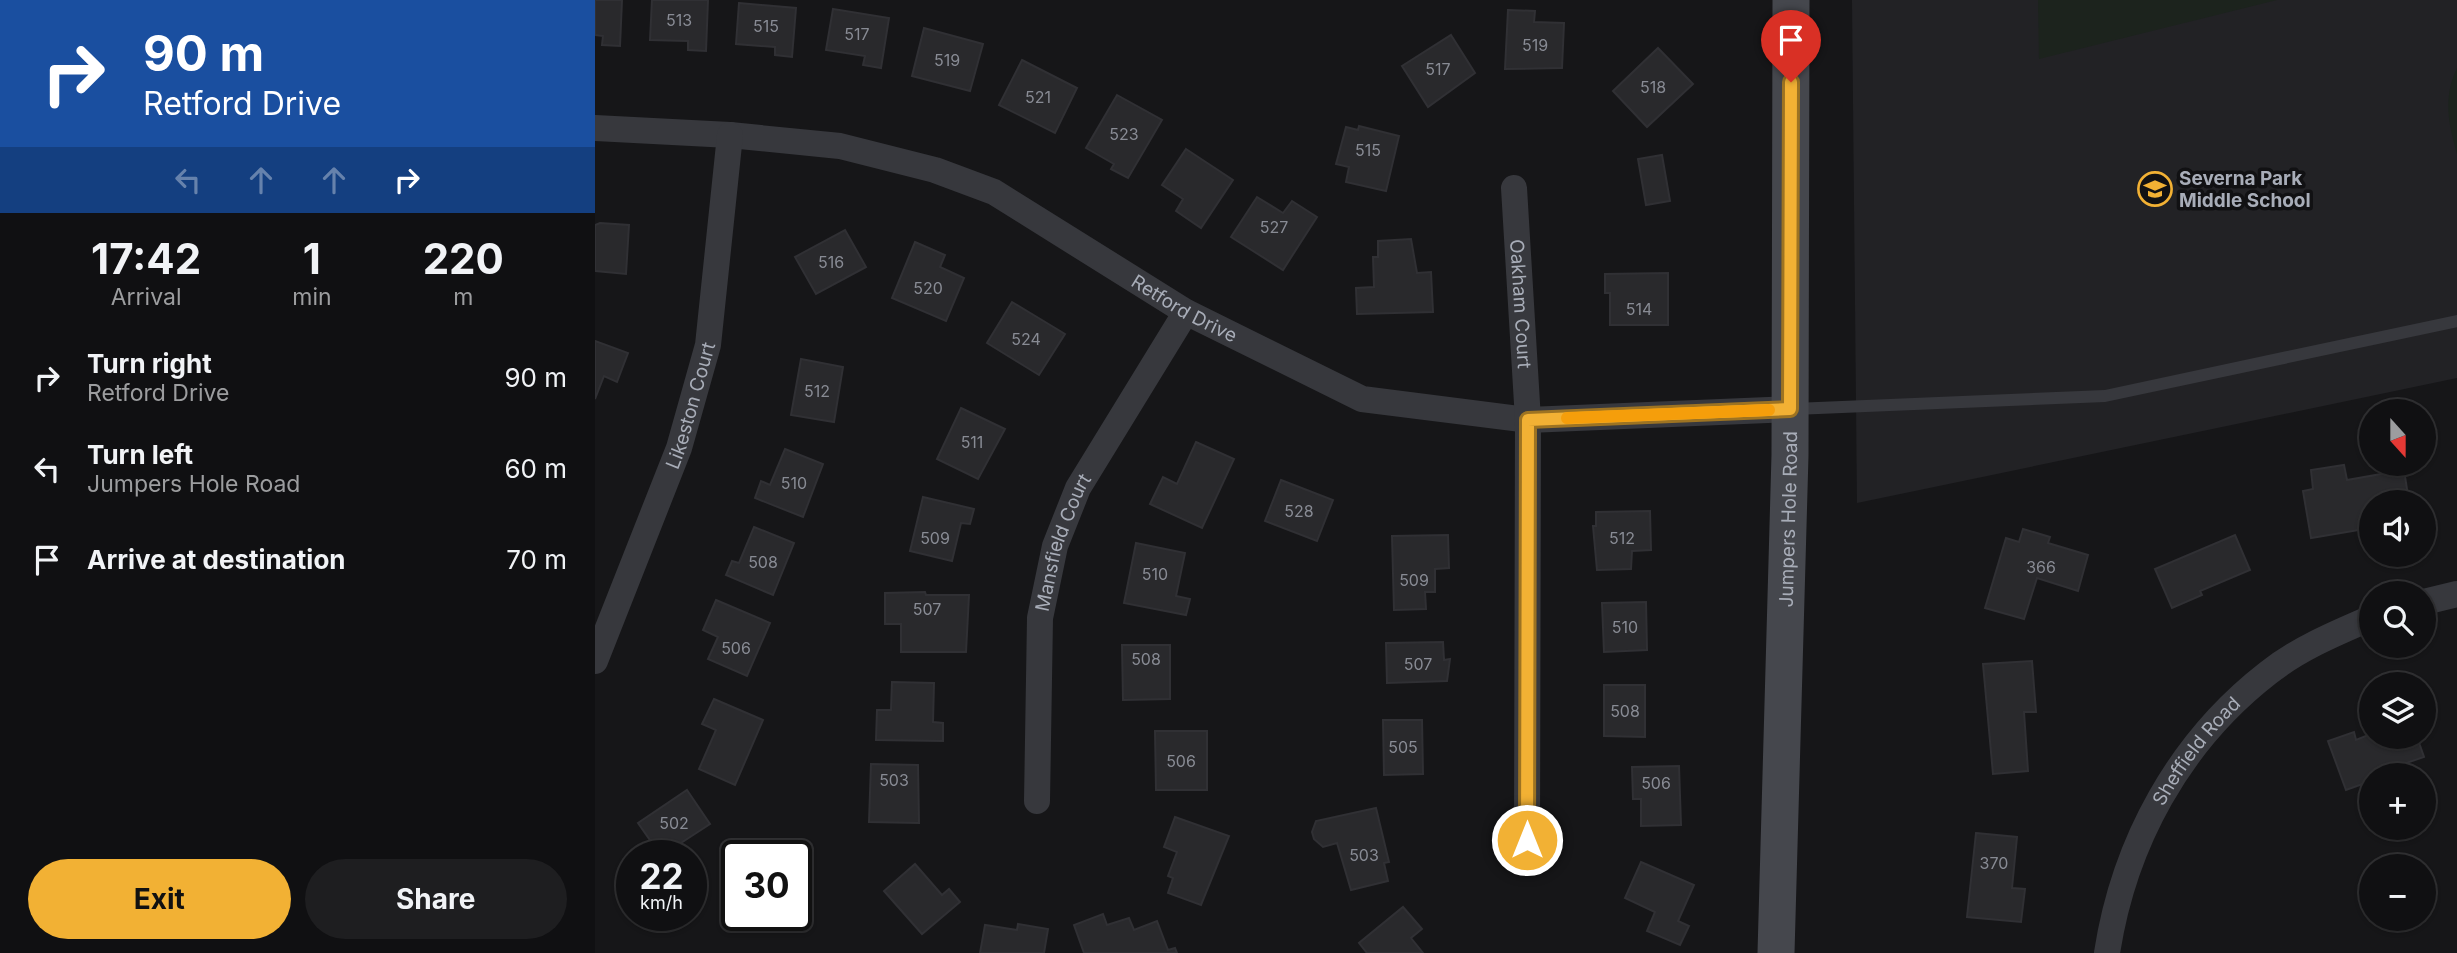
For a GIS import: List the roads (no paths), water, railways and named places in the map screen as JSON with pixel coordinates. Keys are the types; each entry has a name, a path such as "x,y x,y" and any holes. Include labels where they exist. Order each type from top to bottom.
{"main road":[{"name":"Jumpers Hole Road","path":"1776,953 1790,409 1791,0"}],"street":[{"name":"Retford Drive","path":"595,128 730,135 841,146 923,166 994,192 1186,312 1362,399 1528,420 1790,409"},
{"name":"Likeston Court","path":"595,661 679,448 708,345 730,135"},
{"name":"Oakham Court","path":"1514,188 1528,420 1527,840"},
{"name":"Mansfield Court","path":"1037,801 1040,618 1055,545 1078,488 1186,312"},
{"path":"2436,599 2457,594"},
{"name":"Sheffield Road","path":"2107,953 2114,908 2130,860 2155,805 2185,758 2220,716 2269,672 2324,638 2359,623"}],"lane":[{"path":"1790,409 2105,396 2457,321"}],"place":[{"name":"Severna Park Middle School","path":"2155,189"}]}
